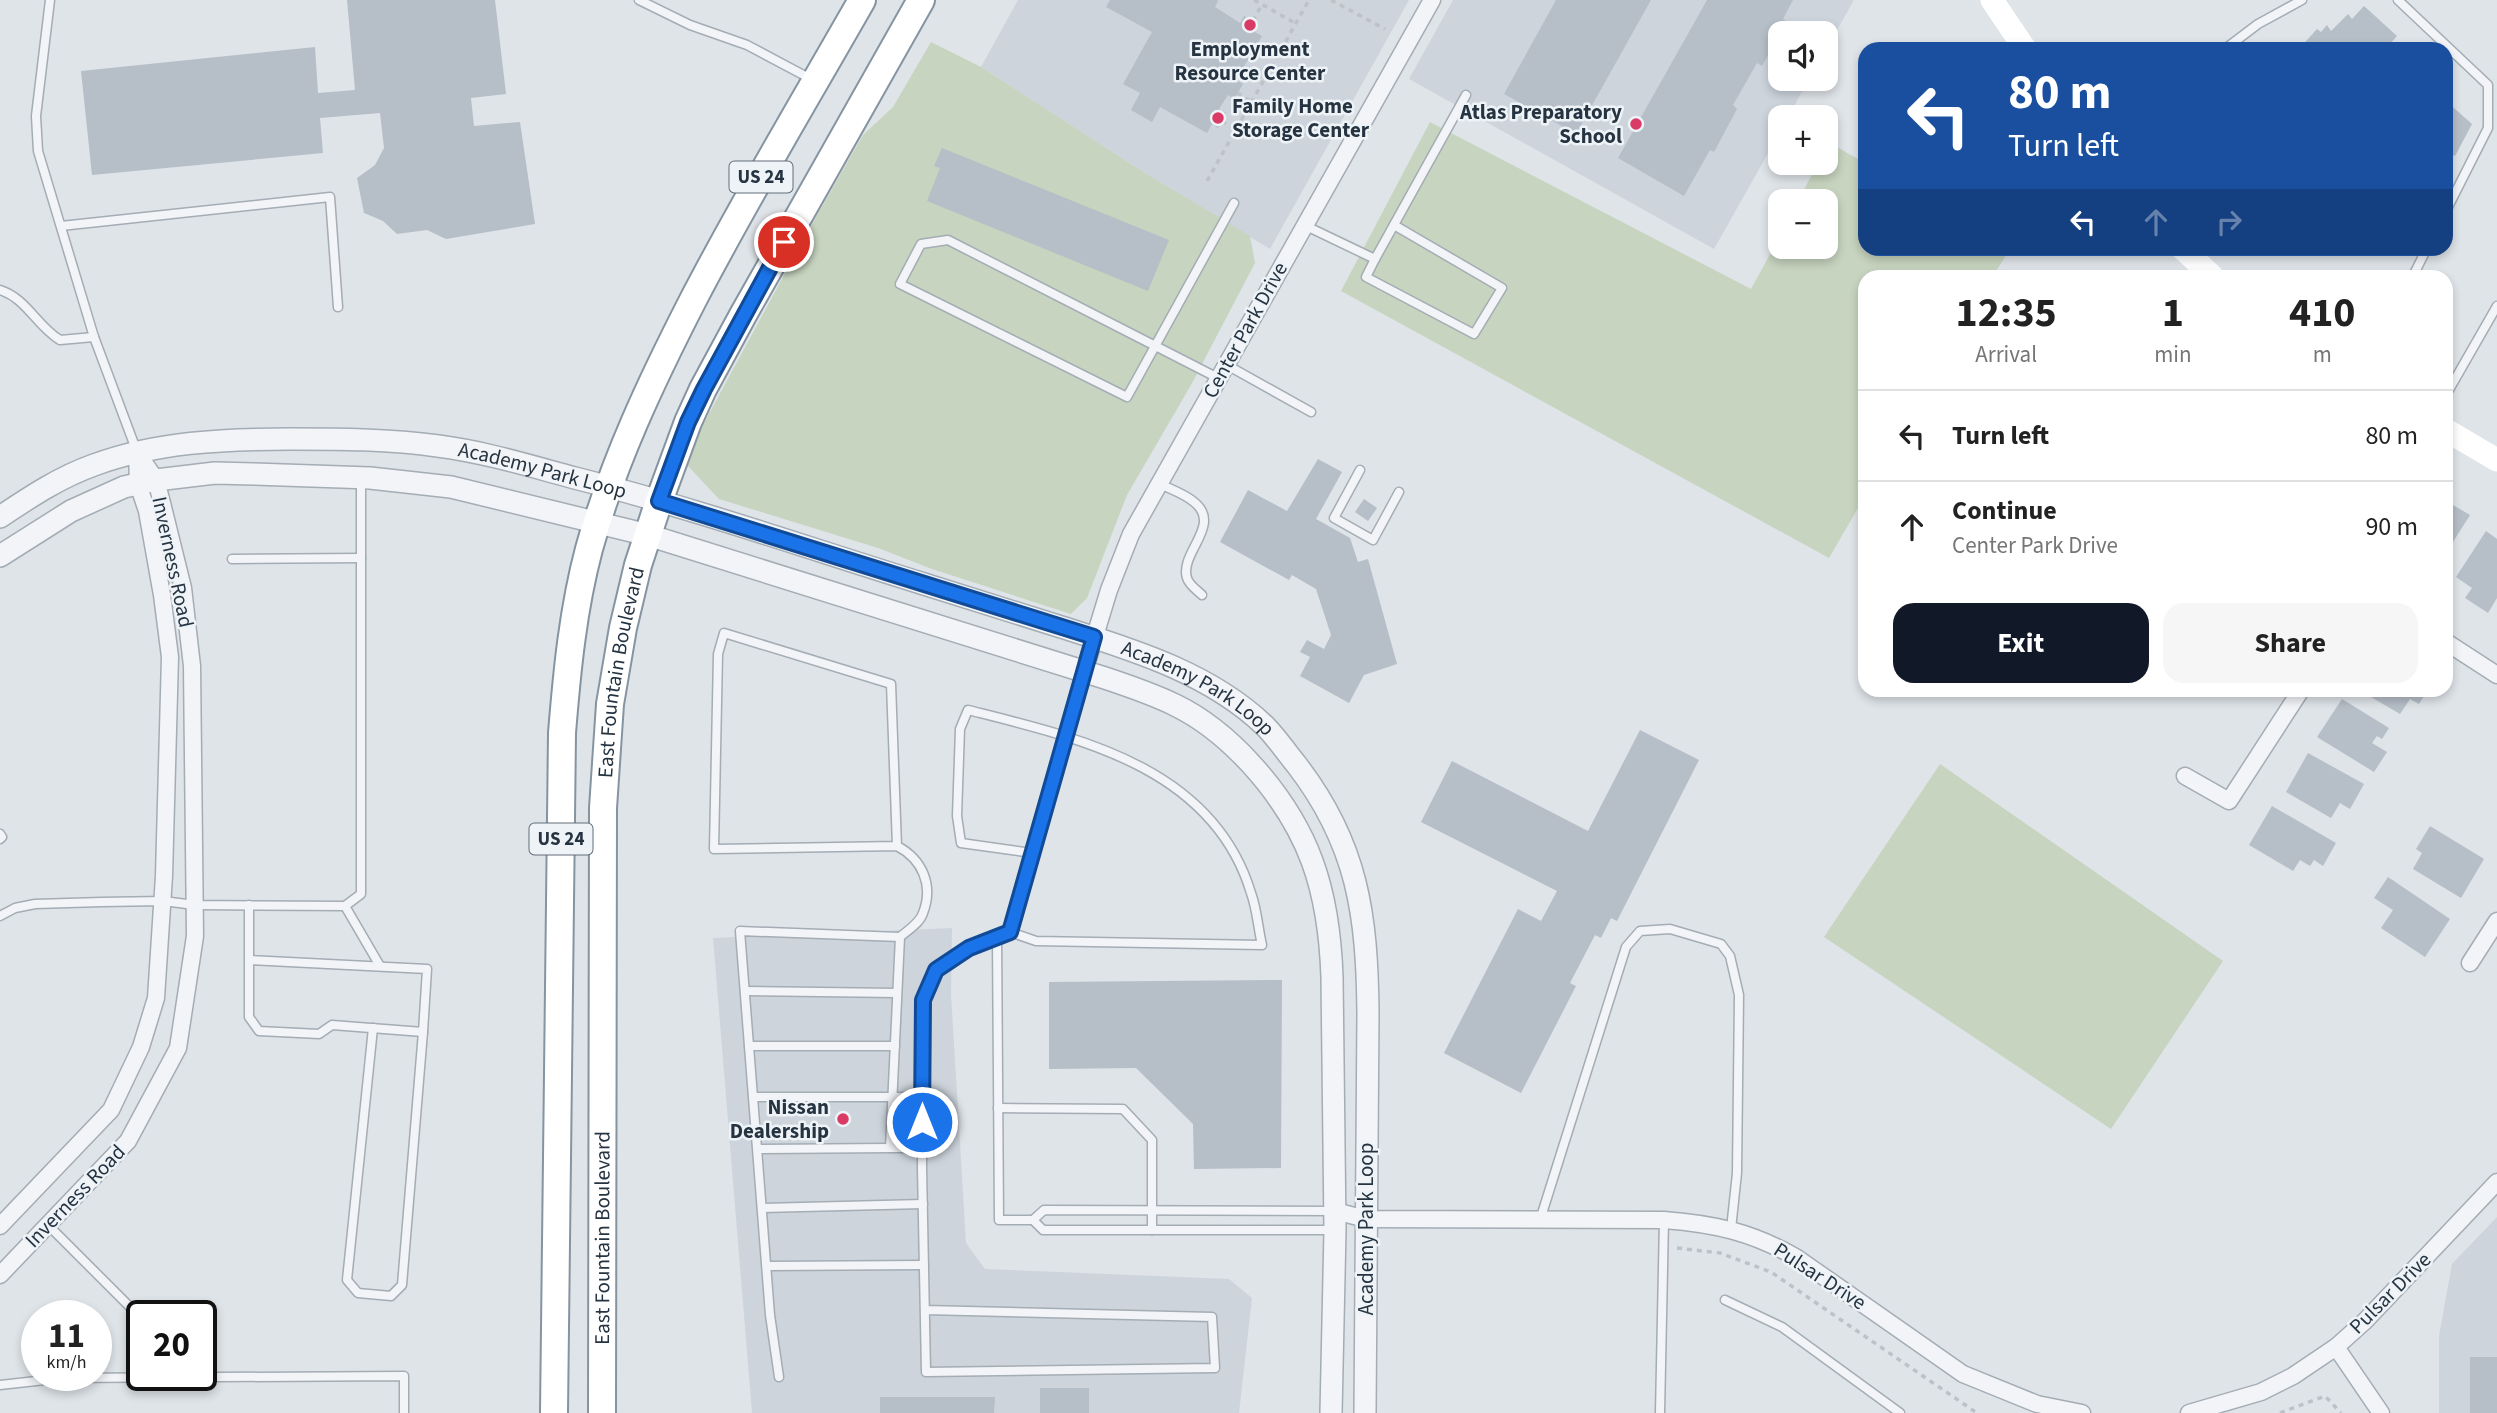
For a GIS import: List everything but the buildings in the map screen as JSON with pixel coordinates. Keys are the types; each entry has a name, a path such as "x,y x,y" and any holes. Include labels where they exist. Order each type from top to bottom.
{"highway":[{"name":"East Fountain Boulevard","path":"554,1413 562,733 573,631 589,550 642,404 677,332 720,250 862,0"},
{"name":"East Fountain Boulevard","path":"602,1413 603,808 610,704 623,628 638,565 688,422 743,315 921,0"}],"main road":[{"path":"1992,0 2020,42"},
{"path":"2191,256 2206,270"},
{"path":"2453,434 2497,460"}],"street":[{"name":"Center Park Drive","path":"1084,672 1120,558 1222,371 1432,0"},
{"name":"Academy Park Loop","path":"0,517 54,482 92,465 137,452 186,443 253,440 389,442 438,446 491,456 659,501 1094,637 1185,671 1226,696 1264,726 1314,787 1331,815 1355,877 1362,913 1367,960 1365,1413"},
{"name":"Inverness Road","path":"0,1275 128,1141 178,1048 195,936 192,666 183,588 137,452"},
{"name":"Academy Park Loop","path":"0,556 71,511 114,492 147,482 215,474 361,478 451,487 648,536 1084,672 1177,706 1214,729 1268,782 1302,834 1324,899 1331,941 1335,1221 1331,1413"},
{"name":"Inverness Road","path":"0,1226 111,1110 141,1047 156,998 163,901 170,657 147,511 147,482"},
{"path":"2453,647 2497,676"},
{"path":"2185,776 2229,802 2296,697"},
{"path":"2470,963 2497,921"},
{"name":"Pulsar Drive","path":"2199,1412 2261,1392 2293,1376 2336,1347 2365,1321 2497,1182"},
{"name":"Pulsar Drive","path":"1335,1221 1664,1220 1731,1229 1773,1244 1797,1258 1963,1374 2037,1404 2082,1413"},
{"path":"2336,1347 2382,1413"}],"lane":[{"path":"50,0 36,135 38,151 94,337 137,452"},
{"path":"639,0 690,25 747,45 816,82"},
{"path":"2235,42 2259,24 2302,0"},
{"path":"2398,0 2442,42"},
{"path":"2453,52 2488,85 2488,128 2453,197"},
{"path":"1394,225 1502,288 1474,334 1366,277 1375,259 1466,95"},
{"path":"61,226 330,197 338,307"},
{"path":"1234,203 1156,346 1127,397 900,284 921,244 948,240 1156,346 1222,371 1311,412"},
{"path":"1304,225 1375,259"},
{"path":"0,290 17,299 42,326 60,340 94,337"},
{"path":"2453,383 2497,306"},
{"path":"2482,335 2497,320"},
{"path":"1360,470 1334,518 1373,540 1399,492"},
{"path":"0,916 15,908 35,904 163,901 195,905 345,906 361,894 361,478"},
{"path":"1159,484 1194,501 1202,513 1203,528 1186,571 1191,585 1202,595"},
{"path":"232,559 361,558"},
{"path":"890,1148 900,937 923,915 927,888 925,874 912,854 897,846 714,849 718,654 724,633 891,684 897,846"},
{"path":"1010,932 1084,672"},
{"path":"925,1310 1212,1317 1215,1368 926,1372 922,1148 923,1000 936,970 969,948 1010,932 1036,941 1262,945 1251,892 1222,832 1190,800 1148,770 1115,752 1066,735 968,710 960,729 957,816 961,843 1032,853"},
{"path":"249,905 248,1017 259,1031 319,1034 332,1025 423,1032"},
{"path":"345,906 380,966"},
{"path":"1540,1220 1626,947 1640,931 1670,929 1721,944 1730,956 1739,995 1737,1173 1731,1229"},
{"path":"779,1377 767,1266 740,931 900,937"},
{"path":"997,936 999,1220 1033,1220 1044,1210 1153,1210 1335,1221"},
{"path":"249,960 427,969 402,1285 391,1296 358,1293 347,1280 373,1028"},
{"path":"745,991 897,993"},
{"path":"750,1046 895,1046"},
{"path":"754,1097 922,1097"},
{"path":"999,1108 1123,1109 1153,1140 1152,1230"},
{"path":"758,1149 922,1148"},
{"path":"762,1208 923,1204"},
{"path":"1033,1220 1043,1230 1152,1230 1335,1221"},
{"path":"1660,1413 1664,1220"},
{"path":"48,1226 126,1303"},
{"path":"767,1266 924,1265"},
{"path":"1725,1300 1782,1327 1900,1413"},
{"path":"0,1385 63,1378 404,1376 404,1413"}],"path":[{"path":"1254,0 1296,23"},
{"path":"1207,181 1309,0"},
{"path":"1331,0 1385,29"},
{"path":"1253,21 1262,4"},
{"path":"1237,93 1252,102"},
{"path":"1222,121 1236,129"},
{"path":"1664,1247 1720,1254 1770,1272 1977,1413"},
{"path":"2280,1413 2325,1396 2341,1413"}],"shaded area":[{"path":"1018,0 1409,0 1270,249 1145,173 981,67"},
{"name":"Atlas Preparatory School","path":"1453,0 1854,0 1838,28 1838,21 1768,21 1768,91 1802,91 1795,105 1768,105 1768,153 1714,249 1409,79"},
{"name":"Nissan Dealership","path":"952,928 951,994 966,1243 985,1269 1229,1279 1252,1298 1239,1413 752,1413 713,938"},
{"path":"2497,1217 2497,1413 2439,1413 2439,1336 2452,1264"}],"green space":[{"path":"931,42 981,67 1145,173 1250,236 1255,263 1191,385 1127,495 1087,598 1071,614 932,569 878,548 719,499 687,465 698,434 863,135 893,107"},
{"path":"1430,122 1751,289 1768,258 1838,259 1838,189 1804,189 1812,175 1838,175 1838,148 1858,159 1858,256 2006,256 1997,270 1858,270 1858,508 1829,558 1341,291"},
{"path":"1940,764 2223,961 2111,1129 1824,937"}],"place":[{"name":"Employment Resource Center","path":"1250,25"},
{"name":"Family Home Storage Center","path":"1218,118"},
{"name":"Atlas Preparatory School","path":"1636,124"},
{"name":"Nissan Dealership","path":"843,1119"}],"route":[{"path":"784,242 688,422 659,501 1094,637 1010,932 969,948 936,970 923,1000 922,1122"}]}
